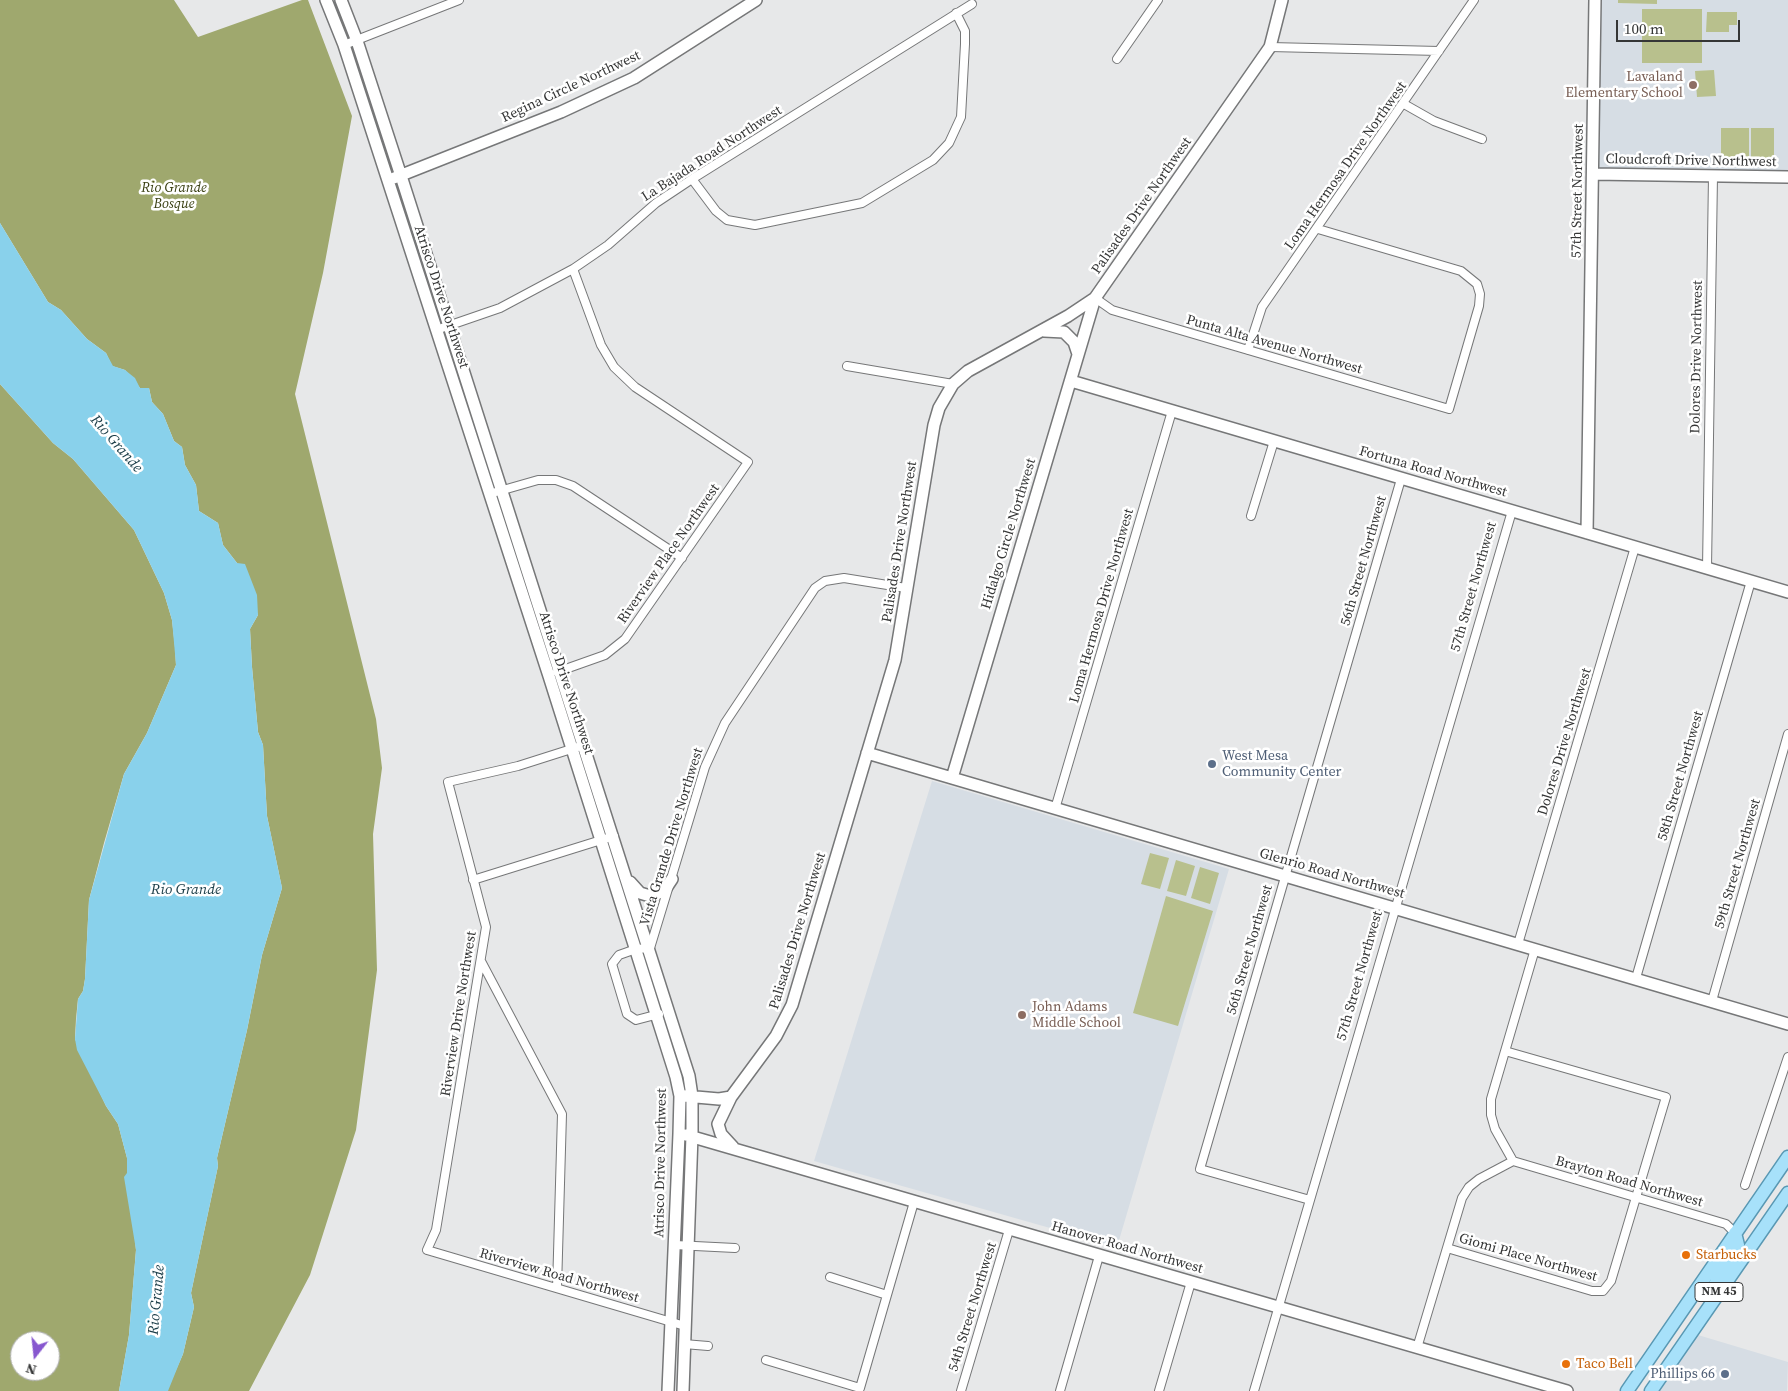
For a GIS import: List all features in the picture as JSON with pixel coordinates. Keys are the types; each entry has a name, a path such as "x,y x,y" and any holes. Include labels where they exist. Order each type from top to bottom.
{"main road":[{"name":"NM 45","path":"1627,1391 1788,1156"},
{"name":"NM 45","path":"1651,1391 1788,1193"},
{"path":"1711,1304 1711,1290 1738,1245 1735,1233"}],"street":[{"name":"Atrisco Drive Northwest","path":"326,0 344,45 549,676 658,1015 680,1096 668,1391"},
{"name":"Atrisco Drive Northwest","path":"341,0 357,41 503,490 690,1076 692,1135 683,1391"},
{"path":"344,45 459,0"},
{"name":"Regina Circle Northwest","path":"387,180 561,112 634,78 756,0"},
{"path":"1117,59 1158,0"},
{"path":"1282,0 1270,47 1439,52"},
{"name":"Loma Hermosa Drive Northwest","path":"1248,350 1262,307 1318,229 1474,0"},
{"name":"57th Street Northwest","path":"1587,533 1595,0"},
{"name":"La Bajada Road Northwest","path":"436,330 500,308 573,270 608,246 656,203 692,179 972,4"},
{"path":"692,179 716,211 727,220 755,225 862,203 933,160 949,143 961,118 965,30 956,13"},
{"name":"Palisades Drive Northwest","path":"733,1147 721,1134 718,1124 731,1097 776,1036 792,1004 896,653 934,424 940,408 953,384 986,359 1068,316 1095,298 1270,47"},
{"path":"1404,104 1434,121 1482,140"},
{"name":"Cloudcroft Drive Northwest","path":"1593,174 1788,177"},
{"name":"Dolores Drive Northwest","path":"1707,568 1713,176"},
{"name":"Punta Alta Avenue Northwest","path":"1095,298 1112,310 1449,409 1479,306 1480,294 1477,284 1461,271 1318,229"},
{"name":"Riverview Place Northwest","path":"549,676 605,655 625,639 748,462 635,387 614,366 601,345 573,270"},
{"name":"Hidalgo Circle Northwest","path":"952,778 1095,298"},
{"path":"1040,331 1064,332 1074,342 1078,354"},
{"path":"847,366 953,384"},
{"name":"Fortuna Road Northwest","path":"1071,381 1788,592"},
{"name":"Loma Hermosa Drive Northwest","path":"1055,809 1172,411"},
{"path":"1252,516 1274,441"},
{"name":"56th Street Northwest","path":"1310,1200 1200,1169 1401,479"},
{"path":"489,494 538,480 556,480 573,486 682,558"},
{"name":"57th Street Northwest","path":"1254,1391 1512,511"},
{"name":"Dolores Drive Northwest","path":"1518,944 1635,547"},
{"name":"Vista Grande Drive Northwest","path":"650,948 713,746 732,712 812,592 825,582 844,578 906,588"},
{"name":"58th Street Northwest","path":"1636,978 1751,581"},
{"name":"59th Street Northwest","path":"1712,1001 1788,734"},
{"path":"571,749 584,745"},
{"name":"Riverview Drive Northwest","path":"427,1250 436,1230 486,928 448,782 518,766 571,749"},
{"name":"Glenrio Road Northwest","path":"867,753 1788,1024"},
{"path":"473,880 614,836"},
{"path":"628,880 640,893 650,896 664,892 672,879"},
{"path":"650,948 636,949 619,955 612,964 624,1009 636,1020 670,1011"},
{"path":"1417,1348 1462,1198 1469,1187 1479,1179 1512,1161 1495,1129 1491,1115 1492,1099 1535,949"},
{"path":"481,961 562,1114 557,1288"},
{"path":"1505,1051 1666,1097 1636,1196"},
{"path":"1744,1185 1788,1058"},
{"path":"680,1096 720,1099 731,1097"},
{"name":"Hanover Road Northwest","path":"679,1134 692,1135 1009,1230 1567,1391"},
{"name":"Brayton Road Northwest","path":"1512,1161 1726,1224 1735,1233"},
{"name":"Giomi Place Northwest","path":"1447,1248 1592,1291 1603,1291 1611,1281 1636,1196"},
{"path":"766,1360 860,1388 914,1202"},
{"name":"54th Street Northwest","path":"961,1391 1009,1230"},
{"path":"675,1245 735,1248"},
{"name":"Riverview Road Northwest","path":"427,1250 685,1326"},
{"path":"1060,1391 1099,1256"},
{"path":"830,1277 887,1295"},
{"path":"1159,1391 1191,1282"},
{"path":"684,1344 708,1346"}],"shaded area":[{"name":"Lavaland Elementary School","path":"1600,0 1788,0 1788,172 1598,169"},
{"name":"John Adams Middle School","path":"932,781 1229,869 1117,1247 814,1161"},
{"path":"1698,1335 1788,1362 1787,1391 1660,1391"}],"green space":[{"name":"Rio Grande Bosque","path":"0,0 174,0 198,37 302,0 308,0 352,116 323,273 295,394 376,719 382,768 373,834 377,970 356,1130 310,1275 249,1391 168,1391 168,1388 183,1354 194,1307 191,1293 218,1166 217,1158 247,1030 262,955 282,888 267,816 263,745 258,732 252,667 250,629 258,615 237,563 223,545 218,523 199,511 196,485 185,465 182,447 174,441 163,414 152,402 149,388 140,388 125,370 112,366 106,353 87,339 61,310 48,302 0,223"},
{"path":"1618,0 1657,0 1657,4 1618,3"},
{"path":"1642,9 1702,9 1702,63 1642,63"},
{"path":"1707,12 1737,12 1737,25 1729,25 1729,32 1706,32"},
{"path":"1714,70 1716,96 1697,97 1695,71"},
{"path":"1721,128 1749,128 1749,163 1721,163"},
{"path":"1751,128 1774,128 1774,158 1751,158"},
{"path":"0,384 53,443 73,459 134,530 164,593 172,620 176,665 147,733 124,774 89,900 85,979 83,991 78,999 76,1019 75,1039 106,1106 118,1124 127,1158 136,1250 129,1335 119,1391 0,1391"},
{"path":"1150,853 1169,858 1160,889 1141,884"},
{"path":"1176,860 1195,866 1186,896 1167,891"},
{"path":"1200,867 1219,873 1210,904 1191,898"},
{"path":"1166,896 1213,911 1178,1026 1133,1013"}],"water":[{"name":"Rio Grande","path":"0,223 48,302 61,310 87,339 106,353 113,366 125,370 135,378 140,388 149,388 152,402 163,414 174,441 182,447 185,465 196,485 199,511 218,523 223,545 237,563 245,564 257,595 258,615 250,629 252,667 258,732 263,745 267,816 282,888 262,955 247,1030 217,1158 218,1166 191,1293 194,1307 183,1354 168,1391 119,1391 129,1335 136,1250 124,1177 127,1173 127,1158 118,1124 106,1106 77,1050 75,1039 78,999 83,991 85,979 89,900 124,774 147,733 176,665 172,620 164,593 134,530 73,459 53,443 0,384"}],"place":[{"name":"Lavaland Elementary School","path":"1693,85"},
{"name":"West Mesa Community Center","path":"1212,764"},
{"name":"John Adams Middle School","path":"1022,1015"},
{"name":"Starbucks","path":"1686,1255"},
{"name":"Taco Bell","path":"1566,1364"},
{"name":"Phillips 66","path":"1725,1374"}]}
